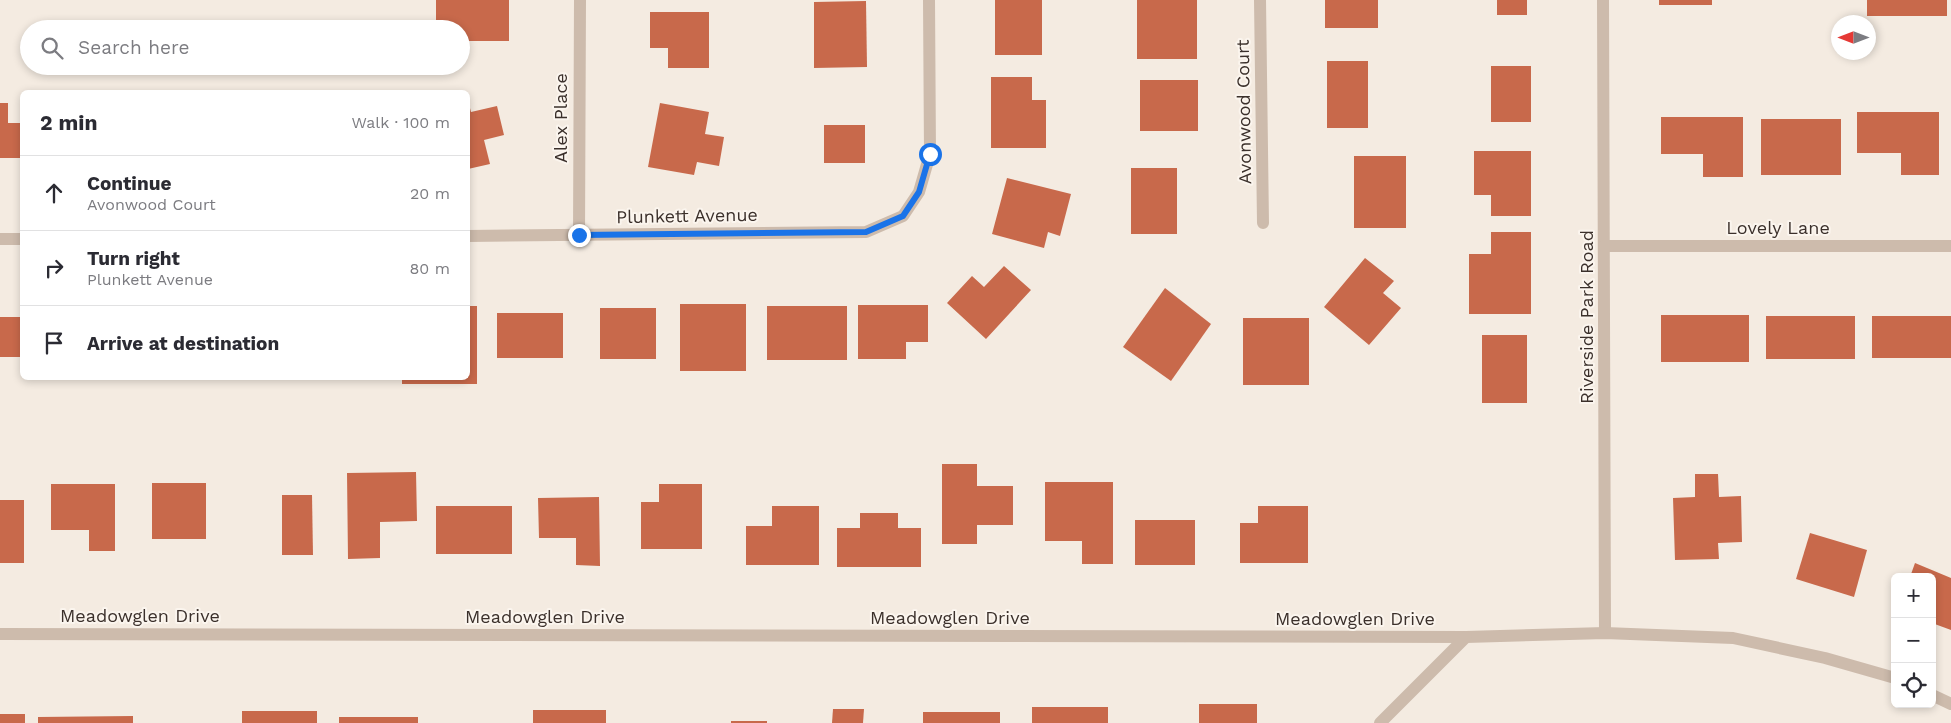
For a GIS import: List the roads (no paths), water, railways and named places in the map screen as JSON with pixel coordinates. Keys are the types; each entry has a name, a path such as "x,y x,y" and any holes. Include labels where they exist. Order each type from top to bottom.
{"street":[{"name":"Alex Place","path":"579,235 580,0"},
{"name":"Plunkett Avenue","path":"470,236 866,232 903,216 919,192 930,154 929,0"},
{"name":"Avonwood Court","path":"1260,0 1263,223"},
{"name":"Riverside Park Road","path":"1603,0 1605,634"},
{"path":"0,239 20,239"},
{"name":"Lovely Lane","path":"1604,246 1951,246"},
{"name":"Meadowglen Drive","path":"0,634 1466,637 1605,634 1733,638 1825,658 1891,677"},
{"path":"1380,723 1466,637"},
{"path":"1936,697 1951,704"}]}
